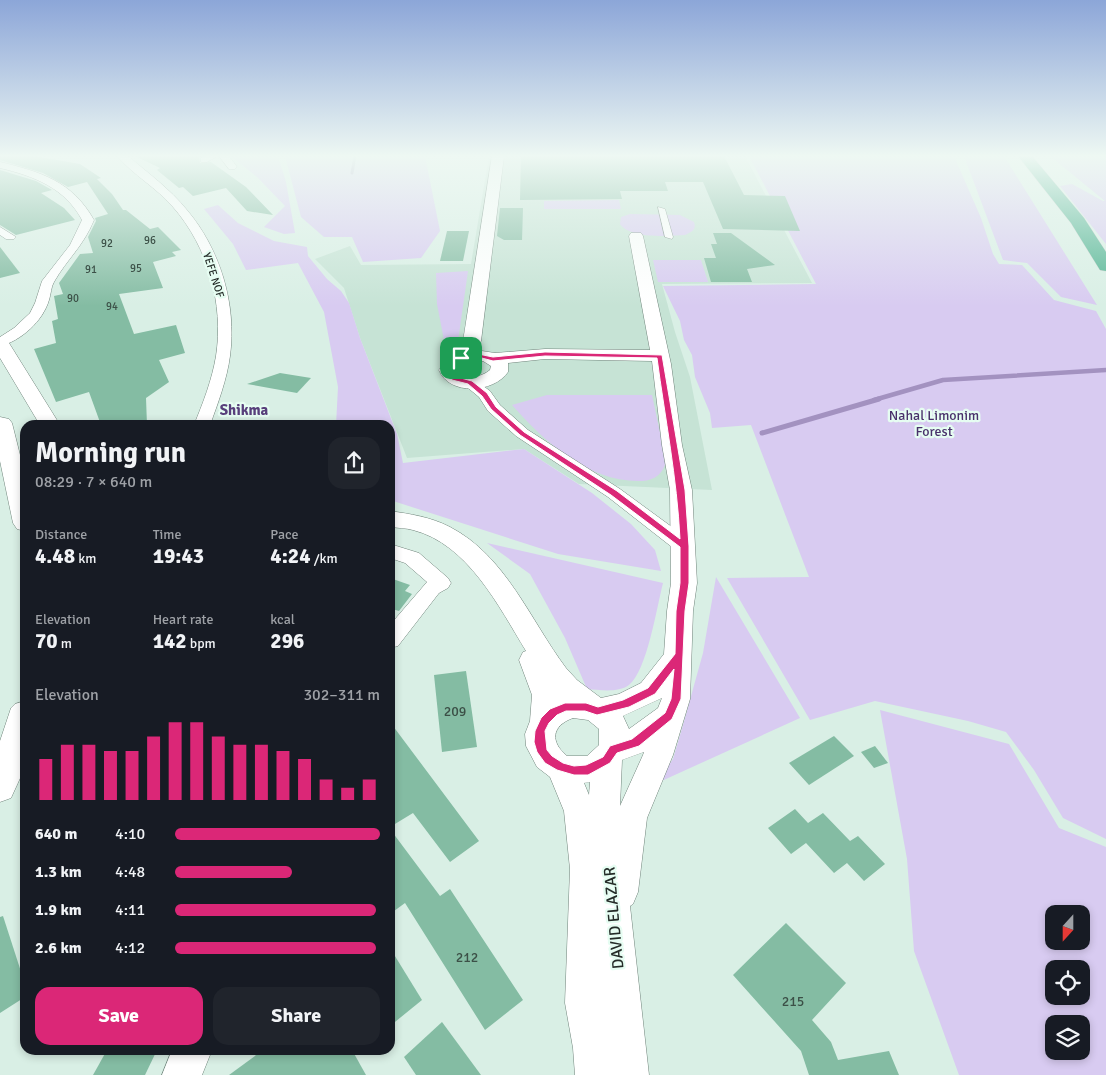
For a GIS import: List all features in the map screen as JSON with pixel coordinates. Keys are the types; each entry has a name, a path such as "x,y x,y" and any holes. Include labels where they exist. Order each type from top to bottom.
{"highway":[{"path":"1066,206 1078,221 1106,266"}],"street":[{"path":"47,420 0,342 18,332 34,316 42,304 46,283 70,256 83,234 88,220 81,206"},
{"name":"YEFE NOF","path":"177,206 190,221 210,258 223,302 224,354 217,382 204,420"},
{"path":"494,206 481,356 496,376 480,386 461,382 450,374 448,370 450,365 481,356 526,357 545,354 661,360"},
{"path":"661,209 670,237"},
{"path":"620,996 619,903 631,818 658,755 676,699 680,655 680,611 684,583 681,490 674,486 668,454 673,445 661,360 636,236"},
{"path":"0,361 22,380"},
{"path":"480,386 494,408 522,433 614,493 684,546"},
{"path":"0,423 2,423 20,500"},
{"path":"395,520 410,522 440,532 455,540 482,564 514,609 559,681 608,718 614,728 616,738 610,755"},
{"path":"395,553 412,558 441,582 432,588 395,634"},
{"path":"514,609 546,695 545,721"},
{"path":"669,716 635,742 610,755 588,770 560,767 548,760 542,752 540,731 545,721 553,712 565,707 586,707 597,711 625,704 651,691 680,655"},
{"path":"0,788 7,774 20,721"},
{"name":"DAVID ELAZAR","path":"610,755 604,808 620,996 629,1075"},
{"name":"DAVID ELAZAR","path":"560,767 580,811 585,850 587,869 584,1003 593,1048 595,1075"},
{"path":"182,1075 190,1055"}],"shaded area":[{"path":"481,206 771,206 812,283 662,284 690,377 712,490 579,484 524,449 407,458 395,427 395,420 392,420 360,338 344,288 315,259 350,246 361,265 471,264"}],"green space":[{"path":"219,206 238,223 274,241 307,247 308,256 327,279 341,291 349,303 360,338 392,420 336,420 338,387 324,312 298,263 246,270 233,244 204,209"},
{"path":"285,206 290,206 295,233 284,234 264,227"},
{"path":"298,206 435,206 440,231 421,258 363,262 352,237 324,237 301,217"},
{"path":"544,206 620,206 621,209 544,209"},
{"name":"Nahal Limonim Forest","path":"775,206 976,206 993,254 999,264 1022,265 1054,300 1096,311 1106,329 1106,839 1063,818 1034,770 1006,732 968,721 875,701 810,720 727,578 809,577 751,425 712,428 710,413 695,377 692,355 684,340 680,321 663,286 816,284"},
{"path":"983,206 1035,206 1097,305 1061,297 1027,263 1003,260"},
{"path":"1076,206 1106,206 1106,244"},
{"path":"630,214 680,215 694,222 695,227 685,235 650,236 632,232 620,224 621,217"},
{"path":"653,260 701,260 708,282 658,282"},
{"path":"468,271 458,341 444,340 437,304 436,273"},
{"path":"547,395 652,395 666,461 663,469 655,478 642,481 623,480 586,468 570,458 539,433 512,405"},
{"path":"395,429 403,463 524,449 592,493 631,524 655,550 661,571 558,554 395,502"},
{"path":"487,543 663,583 646,653 635,678 629,685 625,688 614,690 587,689 565,638 530,574"},
{"path":"716,577 800,718 655,784 673,759 703,653"},
{"path":"880,710 1009,744 1059,828 1106,847 1106,1075 959,1075 914,951 907,859"}],"building":[{"path":"0,206 61,206 75,220 16,235 0,225"},
{"path":"103,206 120,206 150,229 158,227 181,250 172,252 176,256 153,262 163,288 119,294 134,334 176,325 185,353 159,360 169,382 146,398 147,420 99,420 89,392 56,402 34,349 56,343 52,321 58,319 54,296 63,294 59,283 80,254 93,253 88,237 96,221 95,218 108,214"},
{"path":"243,206 264,206 273,215 247,211"},
{"path":"713,206 789,206 800,231 723,229"},
{"path":"500,208 523,208 522,240 504,240 497,236"},
{"path":"447,231 469,231 463,261 440,261"},
{"path":"713,233 731,233 775,265 747,269 752,282 711,282 704,258 716,258 711,244 717,244"},
{"path":"0,247 20,273 0,278"},
{"path":"280,373 311,378 297,393 247,384"},
{"path":"395,580 410,585 405,591 412,594 399,611 395,610"},
{"path":"466,671 477,747 442,752 434,675"},
{"path":"395,729 479,841 450,862 413,813 395,824"},
{"path":"834,736 854,756 809,785 789,763"},
{"path":"875,746 888,763 874,768 861,752"},
{"path":"795,809 808,823 823,813 850,841 858,836 885,864 864,881 847,863 834,873 806,843 791,854 768,828"},
{"path":"395,836 440,896 450,889 523,1000 485,1030 405,903 395,910"},
{"path":"3,916 20,969 20,1000 0,1013 0,917"},
{"path":"786,923 846,983 812,1020 831,1042 838,1060 889,1051 899,1075 809,1075 801,1051 733,975"},
{"path":"395,956 422,1000 395,1022"},
{"path":"442,1022 481,1075 416,1075 404,1057"},
{"path":"104,1055 155,1055 145,1075 93,1075"},
{"path":"256,1055 355,1055 366,1075 229,1075"}],"waterway":[{"path":"874,400 943,380 1106,370"},
{"path":"762,433 879,399"}],"district":[{"name":"Shikma","path":"244,410"}],"route":[{"path":"461,358 454,361 448,370 454,378 461,382 470,383 485,394 494,408 522,433 614,493 684,546 684,583 680,611 680,655 676,699 669,716 635,742 613,750 607,760 597,767 588,770 560,767 548,760 542,752 540,742 540,731 545,721 553,712 565,707 586,707 597,711 625,704 651,691 680,655 680,611 684,583 684,546 681,490 672,445 660,356 545,354 493,359 478,355 461,358"}]}
